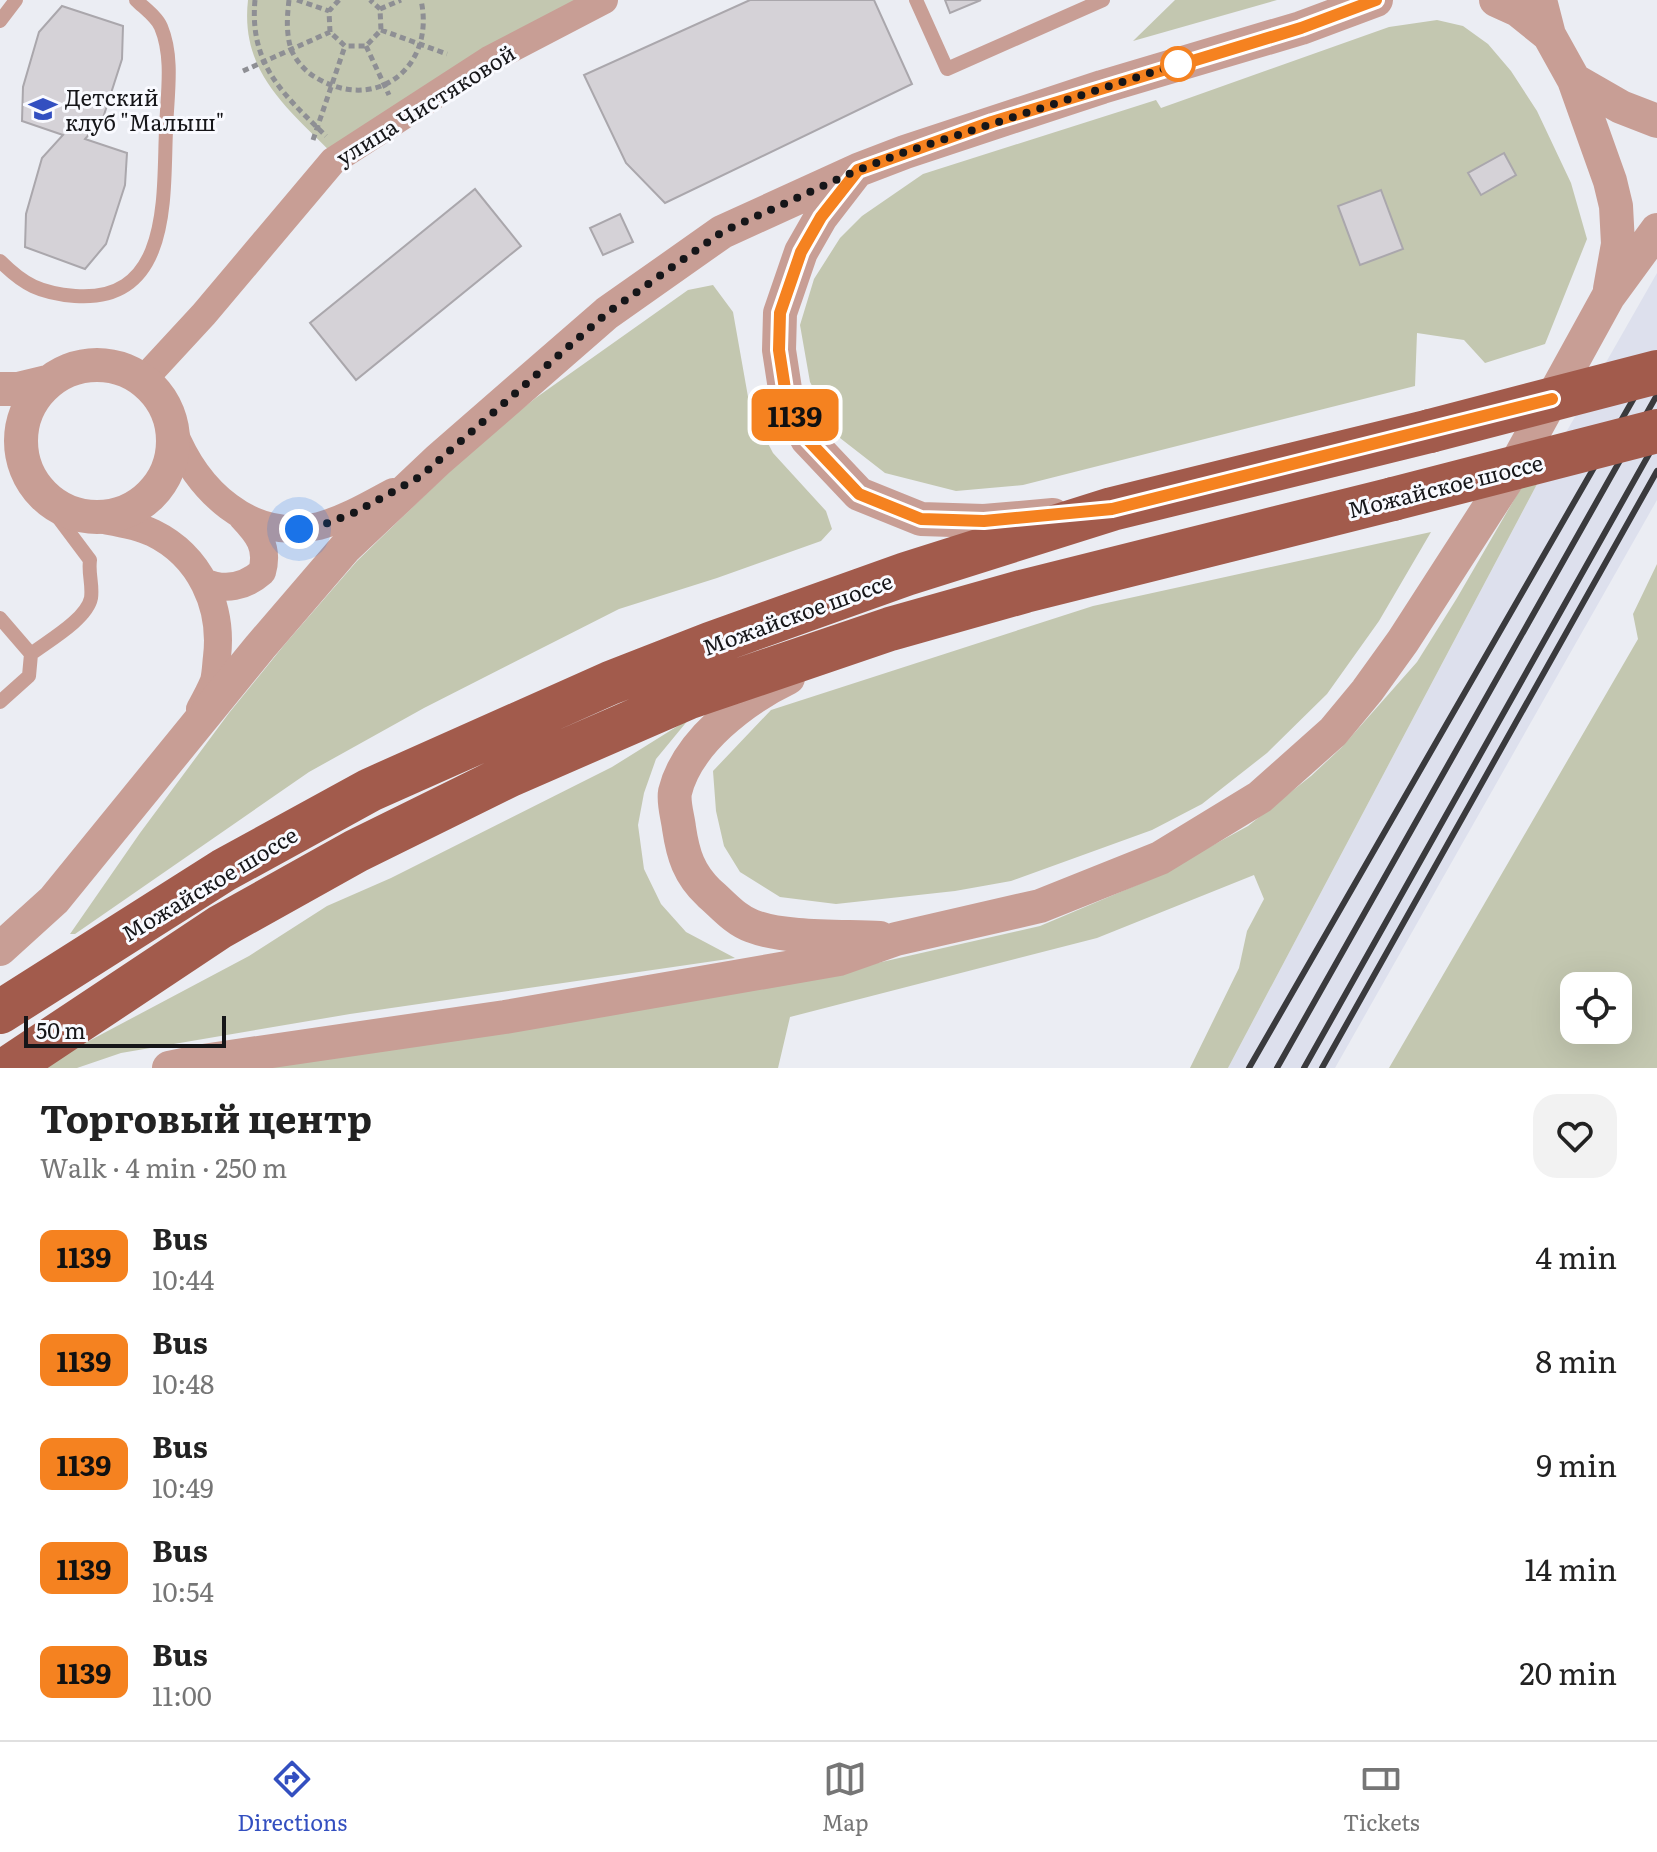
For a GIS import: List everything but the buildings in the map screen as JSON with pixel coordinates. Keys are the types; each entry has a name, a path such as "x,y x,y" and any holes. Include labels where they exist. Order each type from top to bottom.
{"main road":[{"name":"Можайское шоссе","path":"0,1012 224,870 370,790 489,735 710,644 906,574 1112,509 1657,372"},
{"name":"Можайское шоссе","path":"8,1068 220,927 370,844 510,775 687,698 890,629 1025,591 1657,431"}],"street":[{"name":"улица Чистяковой","path":"143,380 204,314 333,161 481,65 604,0"},
{"path":"0,949 54,900 260,647 345,548 421,476 619,304 722,232 858,170 992,122 1301,28 1376,0"},
{"path":"1496,0 1518,10 1549,35"},
{"path":"1540,0 1549,35 1574,80 1616,206 1618,244 1608,297"},
{"path":"1574,80 1621,107 1657,121"},
{"path":"858,170 821,217 801,252 780,313 779,350 787,402 807,439 859,494 921,519 984,521 1112,509"},
{"path":"169,1068 505,1017 839,959 896,939 1040,906 1160,858 1260,797 1323,741 1367,691 1403,641 1510,475 1608,297 1657,230"},
{"path":"31,480 21,453 20,435 24,415 47,382 66,370 88,364 110,365 131,372 151,386 166,406 173,430 194,472 215,496 241,516 258,534 264,546 266,559 262,572 241,585 213,586 204,582"},
{"path":"0,389 18,389 47,382"},
{"path":"93,518 115,516 136,507 153,493 166,475 173,454 173,430"},
{"path":"0,434 31,480 52,503 71,513 152,532 176,547 204,582 214,602 219,624 215,678 186,739"},
{"path":"241,516 266,526 299,529 320,526 356,512 421,476"},
{"path":"890,629 762,690 718,724 687,763 674,794 682,853 692,875 736,918 753,927 781,932 896,939"}],"lane":[{"path":"0,17 16,0"},
{"path":"0,261 20,281 52,294 89,297 123,287 149,260 162,221 169,55 160,24 136,0"},
{"path":"916,0 947,69 1103,0"},
{"path":"31,480 90,560 88,576 91,587 91,600 85,613 31,654"},
{"path":"0,618 31,654 29,676 0,702"}],"path":[{"path":"255,0 253,20 264,63 279,90 335,145"},
{"path":"289,0 286,23 292,51 308,73 332,87 357,91 385,85 407,69 422,46 425,19 421,0"},
{"path":"297,0 329,11"},
{"path":"339,0 329,11 330,32 345,46 366,46 381,30 380,9 370,0"},
{"path":"380,9 401,0"},
{"path":"381,30 481,65"},
{"path":"243,71 330,32"},
{"path":"311,147 345,46"},
{"path":"366,46 398,118"}],"shaded area":[{"path":"1657,273 1657,500 1335,1068 1228,1068 1544,471"}],"green space":[{"path":"248,0 576,0 332,153 283,103 259,67 247,25"},
{"path":"1175,0 1277,0 1133,41"},
{"path":"1437,20 1463,26 1488,44 1511,71 1537,111 1571,183 1587,239 1545,344 1485,363 1464,340 1417,333 1415,386 1023,485 956,491 885,473 840,438 810,382 800,325 814,279 840,238 862,216 923,174 1156,100 1161,108 1389,27"},
{"path":"713,285 733,312 750,408 760,428 773,453 826,511 832,529 821,541 619,609 424,708 309,772 75,934 70,934 229,713 357,561 482,440 537,397 688,290"},
{"path":"1544,471 1228,1068 1190,1068 1239,968 1247,931 1264,899 1254,875 1097,938 790,1017 778,1068 256,1068 820,976 1040,926 1151,879 1248,826 1341,748 1417,662 1522,486"},
{"path":"1431,532 1379,621 1327,694 1267,753 1202,804 1152,830 1011,881 955,891 836,904 780,897 740,872 724,846 716,811 713,771 771,710 1093,606"},
{"path":"1657,564 1657,1068 1389,1068 1638,639 1633,614"},
{"path":"689,719 656,759 644,793 638,825 644,869 661,904 686,932 735,958 350,1014 121,1053 77,1068 38,1068 249,956 327,906 391,878 612,767"}],"railway":[{"path":"1249,1068 1657,358"},
{"path":"1277,1068 1657,395"},
{"path":"1304,1068 1657,440"},
{"path":"1322,1068 1657,471"}],"bus line":[{"name":"1139","path":"1376,0 1301,28 992,122 858,170 821,217 801,252 780,313 779,350 787,402 807,439 859,494 921,519 984,521 1112,509 1552,399"}],"place":[{"name":"Детский клуб \"Малыш\"","path":"43,109"}],"route":[{"path":"299,529 320,526 356,512 421,476 607,313 722,232 905,152 1178,64"}]}
